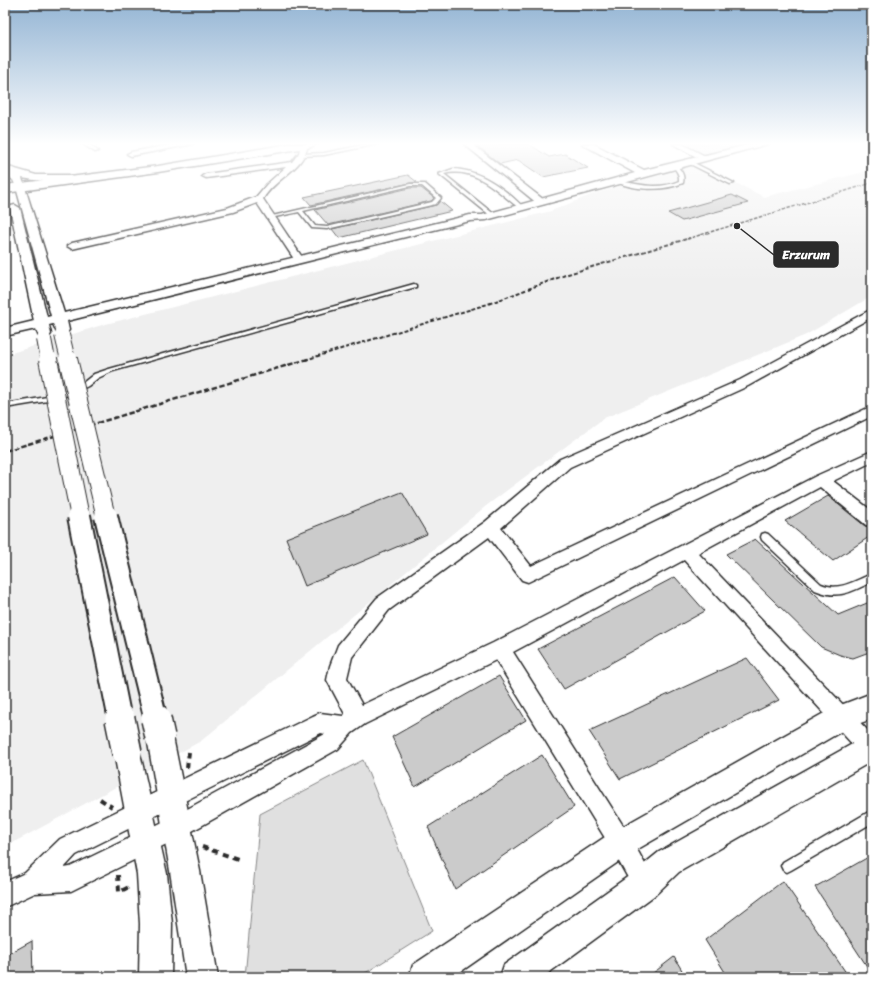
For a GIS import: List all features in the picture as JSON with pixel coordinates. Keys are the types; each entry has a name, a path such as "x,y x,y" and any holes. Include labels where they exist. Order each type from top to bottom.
{"street":[{"path":"11,190 53,329 160,737 185,871 202,977"},
{"path":"15,190 25,201 53,329 127,753 152,874 156,924 155,977"},
{"path":"25,201 45,190"},
{"path":"72,246 230,210 259,199 264,190"},
{"path":"525,190 541,202"},
{"path":"5,332 53,329 299,260 470,218 487,216 585,190"},
{"path":"259,199 299,260"},
{"path":"5,340 477,222 487,216"},
{"path":"352,721 337,680 339,666 345,651 383,604 491,527 565,463 744,383 872,312"},
{"path":"491,527 528,575 872,411"},
{"path":"33,881 71,879 177,827 331,742 352,721 500,649 821,480 872,456"},
{"path":"821,480 872,520"},
{"path":"516,977 644,884 669,862 871,748 686,551"},
{"path":"500,649 621,843 644,884"},
{"path":"425,977 621,843 842,717 871,708"},
{"path":"5,895 33,881 68,847 320,723 352,721"}],"lane":[{"path":"270,217 389,190"},
{"path":"300,210 314,227 327,228 434,203 439,198 429,190"},
{"path":"458,190 487,216"},
{"path":"497,190 521,207"},
{"path":"5,406 48,399 70,392 86,384 96,376 111,370 414,286"},
{"path":"765,537 818,587 827,592 841,592 872,578"},
{"path":"786,866 872,816"}],"shaded area":[{"path":"607,190 750,190 764,197 793,190 872,190 872,296 806,335 604,418 486,506 201,741 5,847 5,355 102,325 551,211"},
{"path":"363,760 432,931 359,977 245,977 260,814"}],"building":[{"path":"338,190 379,190 311,205 304,197"},
{"path":"402,190 423,190 434,198 431,201 328,225 315,210"},
{"path":"732,195 748,203 682,221 668,213"},
{"path":"440,201 452,211 339,238 332,229 436,205"},
{"path":"402,492 427,534 305,586 286,538"},
{"path":"828,496 865,526 872,527 872,535 833,561 785,521"},
{"path":"755,539 838,615 872,601 872,651 853,658 840,655 821,647 726,554"},
{"path":"675,577 705,611 564,689 538,649"},
{"path":"747,658 779,700 620,779 589,731"},
{"path":"499,676 526,720 415,787 392,737"},
{"path":"542,755 574,807 455,889 428,827"},
{"path":"872,855 872,974 815,887"},
{"path":"783,881 849,977 728,977 705,940"},
{"path":"32,941 33,977 5,977 5,956"},
{"path":"674,957 686,977 648,977"}],"railway":[{"path":"687,239 849,190"},
{"path":"305,360 488,304 568,274 690,238"},
{"path":"5,451 308,359"}],"place":[{"name":"Erzurum","path":"737,226"}]}
